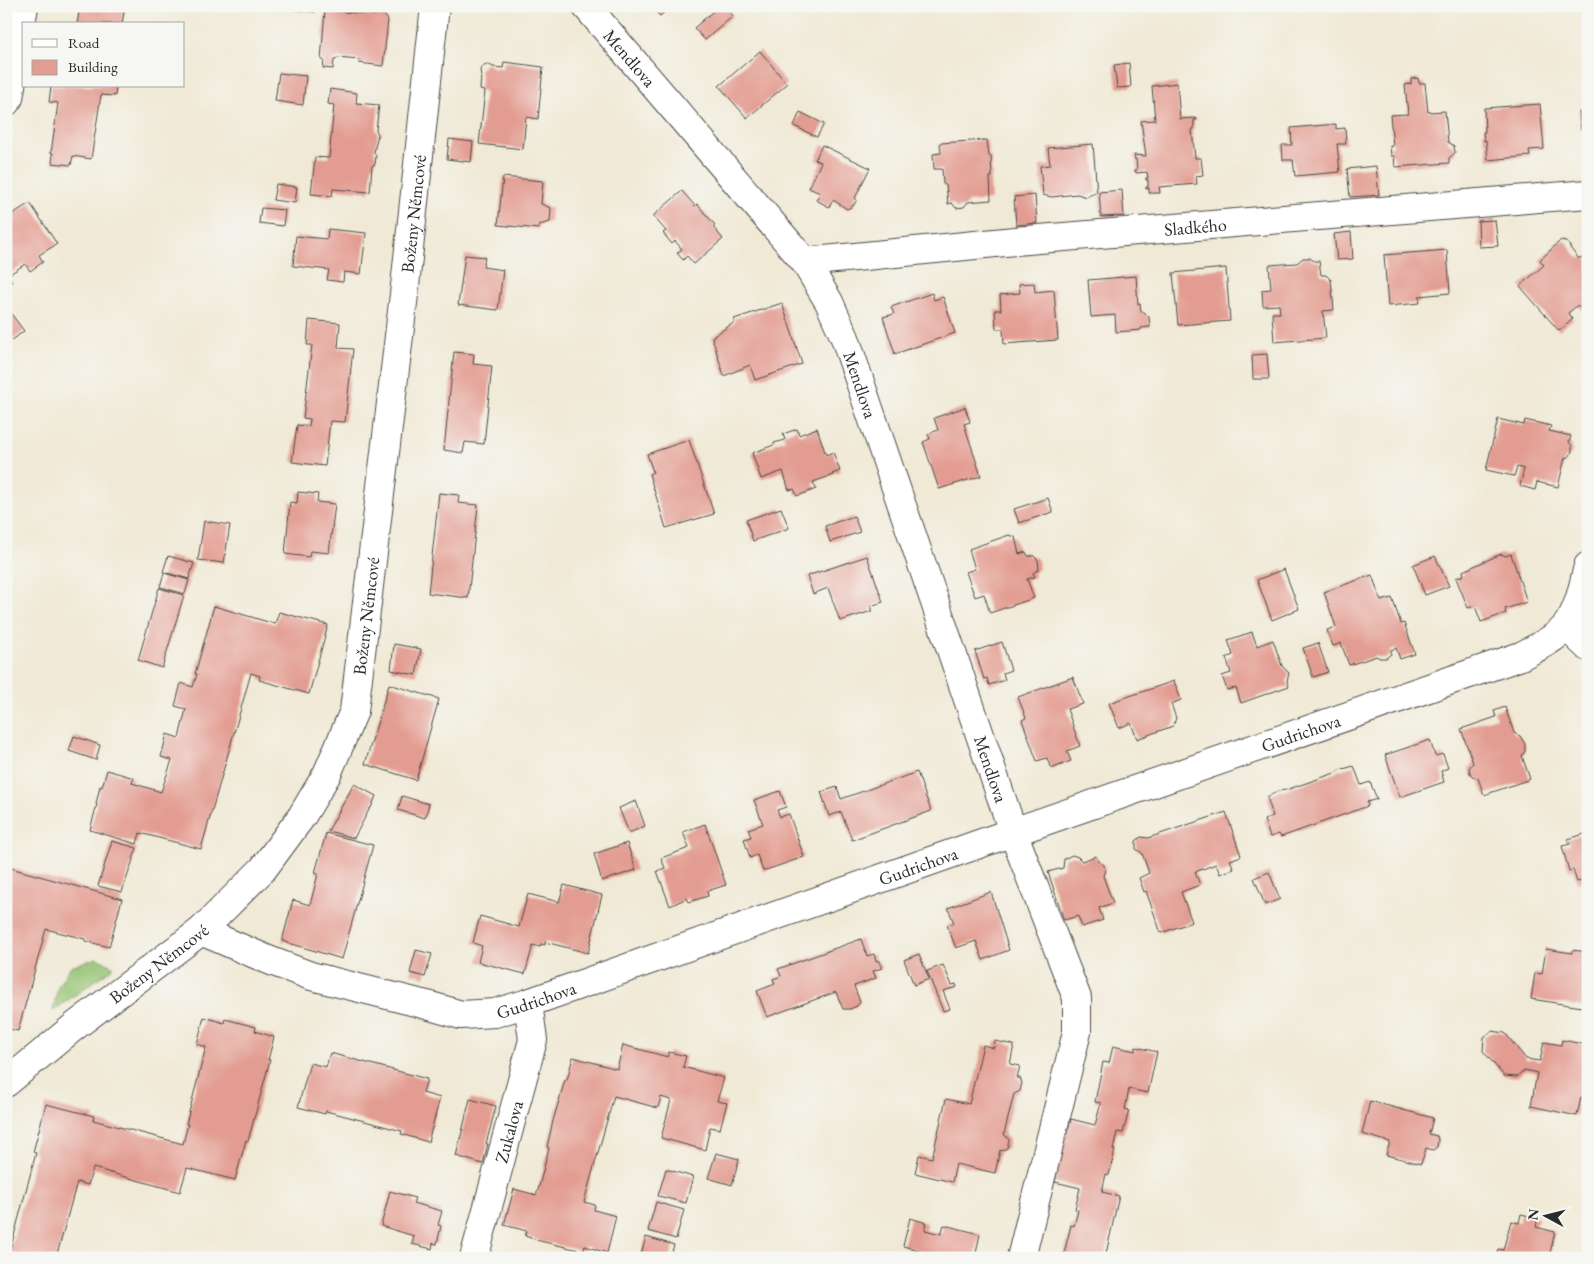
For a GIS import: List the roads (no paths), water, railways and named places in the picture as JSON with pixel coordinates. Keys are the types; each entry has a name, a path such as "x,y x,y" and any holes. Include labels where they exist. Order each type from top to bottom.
{"street":[{"path":"6,102 9,98 24,6"},
{"name":"Boženy Němcové","path":"6,1083 76,1026 201,930 263,869 302,816 328,774 354,710 404,295 435,6"},
{"name":"Mendlova","path":"586,6 805,262 829,302 845,338 1013,832 1077,998 1077,1032 1021,1258"},
{"name":"Sladkého","path":"805,262 1025,240 1588,194"},
{"name":"Gudrichova","path":"201,930 271,961 312,976 427,1004 461,1015 495,1013 1521,656 1547,641 1566,626 1580,600 1588,566"},
{"path":"1566,626 1588,647"},
{"name":"Zukalova","path":"474,1258 534,1040 528,1003"}]}
